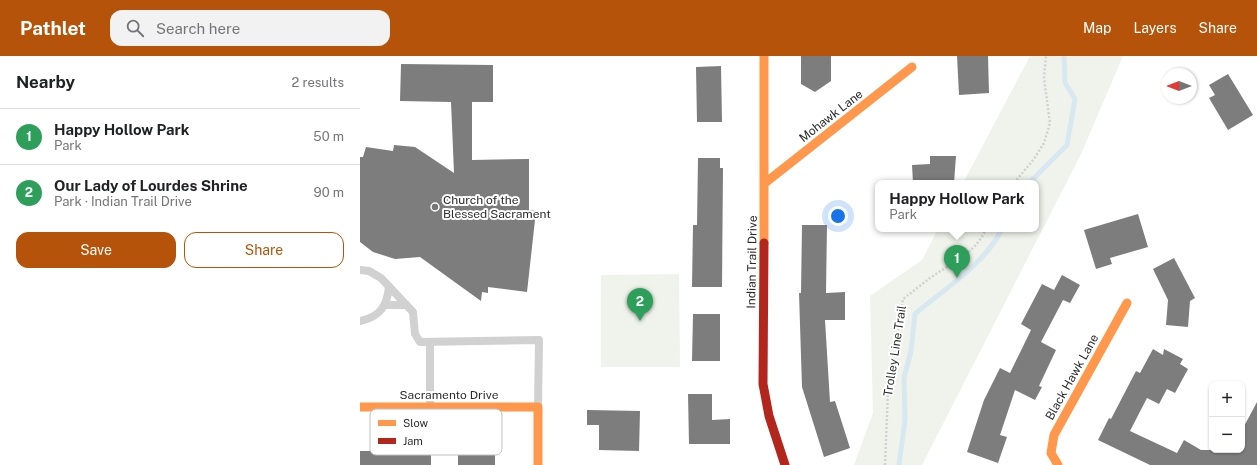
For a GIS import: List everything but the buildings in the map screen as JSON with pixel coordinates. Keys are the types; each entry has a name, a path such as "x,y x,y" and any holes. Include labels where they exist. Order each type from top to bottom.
{"street":[{"name":"Indian Trail Drive","path":"764,56 765,183 763,384 769,416 785,465"},
{"name":"Mohawk Lane","path":"765,183 912,67"},
{"name":"Black Hawk Lane","path":"1058,465 1051,453 1054,435 1127,303"},
{"name":"Sacramento Drive","path":"360,407 538,407"},
{"path":"538,407 538,465"}],"lane":[{"path":"360,270 369,271 381,278 413,312 417,339 420,342 539,340 538,407"},
{"path":"360,321 377,315 386,305 389,287"},
{"path":"386,305 406,305"},
{"path":"430,342 430,407"}],"path":[{"path":"1016,180 1034,159 1044,143 1050,123 1044,78 1046,56"},
{"name":"Trolley Line Trail","path":"885,465 888,390 903,300 931,277 957,262 973,248 984,232"}],"shaded area":[{"path":"1030,56 1123,56 1081,154 922,465 854,465 873,413 870,296 922,260 936,232 1039,232 1039,180 965,180"},
{"path":"679,274 680,367 601,367 601,275"}],"waterway":[{"path":"1032,180 1067,145 1075,99 1065,83 1064,56"},
{"path":"899,465 905,420 904,378 911,351 915,314 974,265 985,254 1000,232"}],"traffic: slow":[{"path":"764,56 764,243"},
{"path":"765,183 912,67"},
{"path":"1058,465 1051,453 1054,435 1127,303"},
{"path":"360,407 538,407 538,465"}],"traffic: jam":[{"path":"764,243 763,384 769,416 785,465"}],"place":[{"name":"Church of the Blessed Sacrament","path":"435,207"},
{"name":"Happy Hollow Park","path":"957,278"},
{"name":"Our Lady of Lourdes Shrine","path":"640,321"}]}
